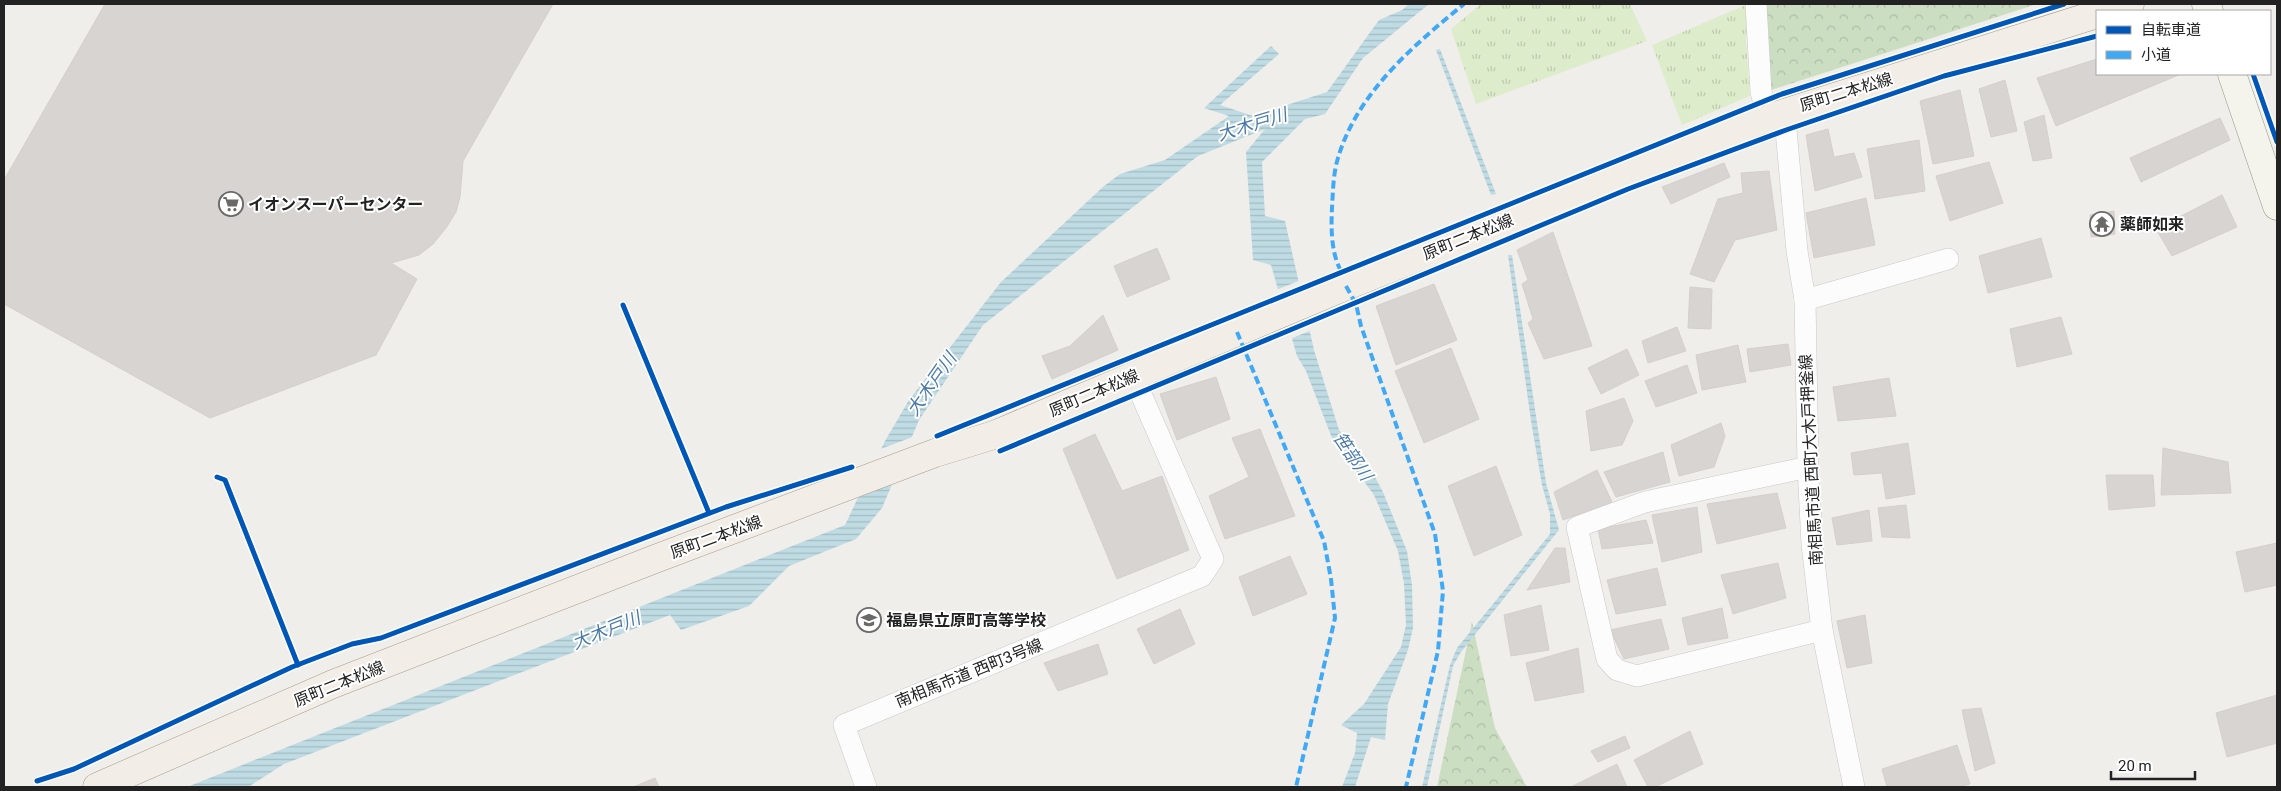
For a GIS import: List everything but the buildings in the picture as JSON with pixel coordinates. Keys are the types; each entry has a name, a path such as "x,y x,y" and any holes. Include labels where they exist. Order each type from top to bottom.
{"main road":[{"path":"2110,10 2130,4"},
{"name":"原町二本松線","path":"97,787 333,684 935,453 994,435 1340,289 1777,124 2096,14"}],"street":[{"name":"南相馬市道 西町大木戸押釜線","path":"1756,4 1761,92 1777,124 1804,300 1812,544 1822,630 1854,787"},
{"path":"2232,75 2277,206"},
{"path":"1804,300 1948,259"},
{"name":"南相馬市道 西町3号線","path":"866,787 844,725 1202,576 1213,559 1133,376"},
{"path":"1808,467 1645,502 1577,527 1607,659 1617,670 1637,676 1822,630"}],"green space":[{"path":"1481,4 1630,4 1647,41 1476,104 1451,29"},
{"path":"1748,4 1746,40 1750,96 1682,125 1652,45"},
{"path":"1766,4 2037,4 1771,90"},
{"path":"1472,622 1495,728 1527,787 1437,787"}],"water":[{"path":"1409,4 1429,4 1363,58 1325,114 1305,119 1262,162 1265,216 1285,221 1314,350 1339,430 1366,460 1383,492 1407,551 1412,585 1413,628 1408,650 1388,704 1385,740 1371,737 1355,787 1342,787 1355,753 1357,733 1341,725 1364,704 1401,647 1406,625 1404,584 1398,551 1374,495 1332,438 1306,371 1297,356 1271,265 1253,260 1246,152 1265,129 1198,156 983,325 919,420 882,508 856,539 789,566 749,606 681,630 670,615 284,764 248,787 187,787 845,525 885,441 909,400 1001,282 1104,186 1120,174 1165,160 1229,116 1204,108 1271,46 1279,54 1220,105 1253,116 1327,92 1379,20 1402,10"},
{"path":"1440,49 1496,194 1491,195 1436,50"},
{"path":"1508,255 1512,255 1546,483 1559,530 1461,652 1453,666 1427,787 1422,787 1450,665 1457,648 1550,534 1550,514 1542,485 1531,421"}],"pier":[{"path":"1301,280 1312,330 1290,339 1276,290"},
{"path":"915,436 895,482 855,499 878,450"}],"marked path":[{"path":"1341,271 1333,248 1332,208 1335,170 1347,134 1359,112 1389,72 1426,36 1464,4"},
{"path":"1346,286 1356,304 1361,326 1435,534 1443,591 1438,651 1406,787"},
{"path":"1237,332 1324,541 1331,579 1335,618 1296,787"}],"cycle path":[{"path":"937,436 1782,94 2064,4"},
{"path":"1000,451 1628,189 1786,130 1944,76 2096,36"},
{"path":"2253,75 2277,142"},
{"path":"623,305 709,513"},
{"path":"37,781 74,769 292,667 352,644 381,638 726,507 852,467"},
{"path":"217,477 225,480 298,665"}],"place":[{"name":"イオンスーパーセンター","path":"231,204"},
{"name":"薬師如来","path":"2102,224"},
{"name":"福島県立原町高等学校","path":"869,620"}],"water label":[{"name":"大木戸川","path":"1252,124"},
{"name":"大木戸川","path":"931,384"},
{"name":"笹部川","path":"1353,456"},
{"name":"大木戸川","path":"606,630"}]}
